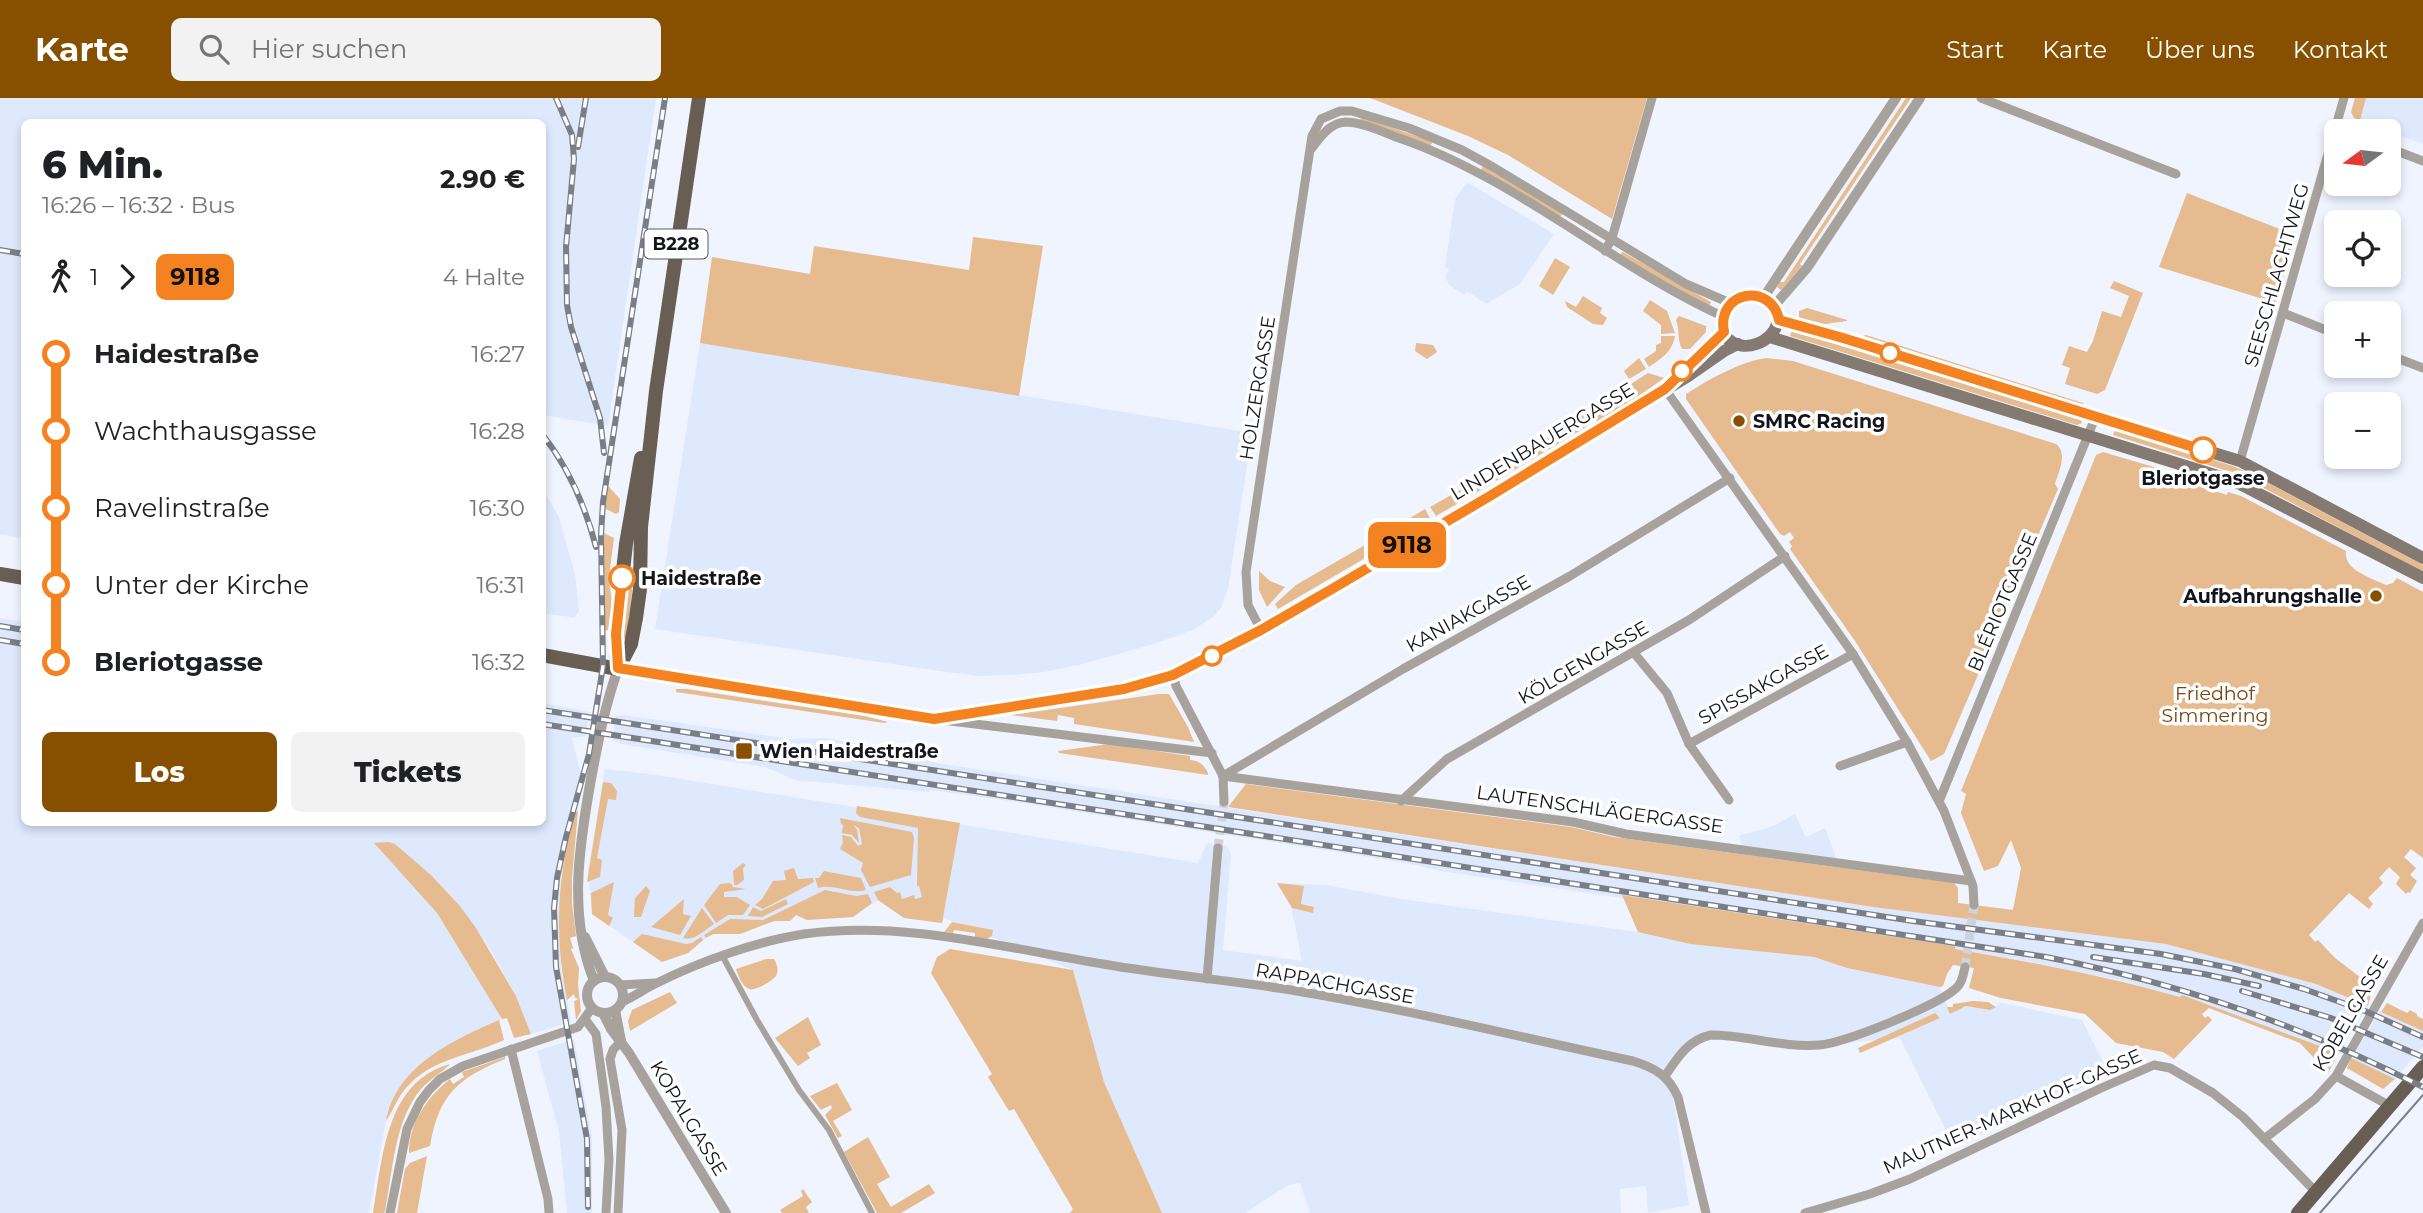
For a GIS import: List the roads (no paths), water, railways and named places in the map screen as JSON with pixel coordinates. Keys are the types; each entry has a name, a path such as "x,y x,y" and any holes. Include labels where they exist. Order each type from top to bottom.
{"main road":[{"name":"B228","path":"618,668 631,644 636,618 641,573 641,527 656,391 699,98"},
{"path":"1779,320 1770,337 1760,343 1746,345 1729,340 1724,332 1722,316 1730,303 1743,297 1769,302 1779,320 2240,461 2423,558"},
{"name":"LINDENBAUERGASSE","path":"1666,388 1724,332"},
{"path":"1770,337 2234,481 2423,578"},
{"name":"LINDENBAUERGASSE","path":"934,719 1124,689 1173,675 1261,630 1490,496 1738,344"},
{"path":"0,574 21,578"},
{"path":"546,657 934,719"},
{"path":"2298,1213 2423,1067"}],"street":[{"path":"1605,251 1612,238 1653,98"},
{"path":"1769,302 1896,98"},
{"path":"1769,302 1807,268 1920,98"},
{"path":"1980,98 2176,174"},
{"name":"SEESCHLACHTWEG","path":"2341,119 2344,98"},
{"path":"1345,122 1339,111 1352,111 1374,117 1438,140 1493,167 1686,284 1730,303"},
{"name":"HOLZERGASSE","path":"1261,630 1248,606 1246,572 1312,136 1321,118 1339,111"},
{"path":"1311,149 1329,128 1345,122 1371,128 1434,151 1499,182 1679,296 1722,316"},
{"path":"1434,151 1438,140"},
{"path":"2401,153 2423,161"},
{"name":"SEESCHLACHTWEG","path":"2240,461 2324,181"},
{"path":"2283,313 2324,329"},
{"path":"2401,360 2423,368"},
{"path":"1666,388 1853,654 1907,742 1940,799 1971,881 1975,894 1974,905"},
{"name":"BLÉRIOTGASSE","path":"1940,799 2095,418"},
{"name":"KANIAKGASSE","path":"1223,776 1403,669 1570,576 1730,478"},
{"name":"KÖLGENGASSE","path":"1401,801 1447,759 1689,620 1785,556"},
{"path":"1634,653 1667,693 1689,744 1729,800"},
{"name":"SPISSAKGASSE","path":"1689,744 1853,654"},
{"path":"390,1213 407,1129 419,1102 440,1079 453,1071 511,1049 578,1027 585,1019 608,1008 620,985 600,979 584,953 578,876 598,738 618,668"},
{"path":"1173,675 1177,688 1223,776 1224,802"},
{"path":"934,719 1212,753"},
{"path":"1840,766 1907,742"},
{"name":"LAUTENSCHLÄGERGASSE","path":"1223,776 1573,822 1626,834 1971,881"},
{"path":"1207,979 1218,848"},
{"name":"KOBELGASSE","path":"2264,1139 2315,1099 2336,1076 2423,923"},
{"name":"RAPPACHGASSE","path":"608,1008 641,994 657,983 757,944 808,934 898,932 1291,990 1633,1061 1665,1076"},
{"path":"723,957 799,1090 829,1130 872,1213"},
{"path":"1706,1213 1678,1097 1665,1076 1689,1044 1698,1038 1711,1035 1816,1045 1849,1039 1953,992 1963,977 1965,967"},
{"path":"600,979 588,991 587,997 608,1008"},
{"name":"RAPPACHGASSE","path":"620,985 657,983"},
{"name":"KOPALGASSE","path":"608,1008 621,1041 726,1213"},
{"path":"585,1019 596,1034 606,1107 609,1160 606,1213"},
{"path":"618,1213 622,1130 610,1059 612,1050 621,1041"},
{"path":"511,1049 550,1213"},
{"name":"MAUTNER-MARKHOF-GASSE","path":"1805,1213 1910,1179 2147,1067 2161,1065 2213,1093 2264,1139 2316,1192"},
{"path":"2336,1076 2390,1106"}],"tunnel":[{"path":"1218,848 1224,802"},
{"path":"1965,967 1974,905"}],"tram line":[{"path":"2320,1213 2423,1095"}],"railway":[{"path":"556,98 572,135 574,159 566,247 567,305 571,327 600,418 604,453"},
{"path":"578,147 586,98"},
{"path":"588,1207 587,1139 556,967 554,908 566,837 589,754 603,666 603,502 665,98"},
{"path":"0,250 21,254"},
{"path":"546,440 575,488 596,547"},
{"path":"0,626 21,630"},
{"path":"0,640 21,644"},
{"path":"546,711 1913,921 2161,954 2235,969 2304,989 2365,1011 2423,1037"},
{"path":"546,725 2046,957 2144,980 2239,1009 2332,1045 2423,1087"},
{"path":"2093,957 2204,974 2259,986"},
{"path":"2242,991 2331,1018 2423,1057"}],"place":[{"name":"SMRC Racing","path":"1739,421"},
{"name":"Bleriotgasse","path":"2203,450"},
{"name":"Haidestraße","path":"622,578"},
{"name":"Aufbahrungshalle","path":"2376,596"},
{"name":"Wien Haidestraße","path":"744,751"}],"park label":[{"name":"Friedhof Simmering","path":"2215,704"}]}
